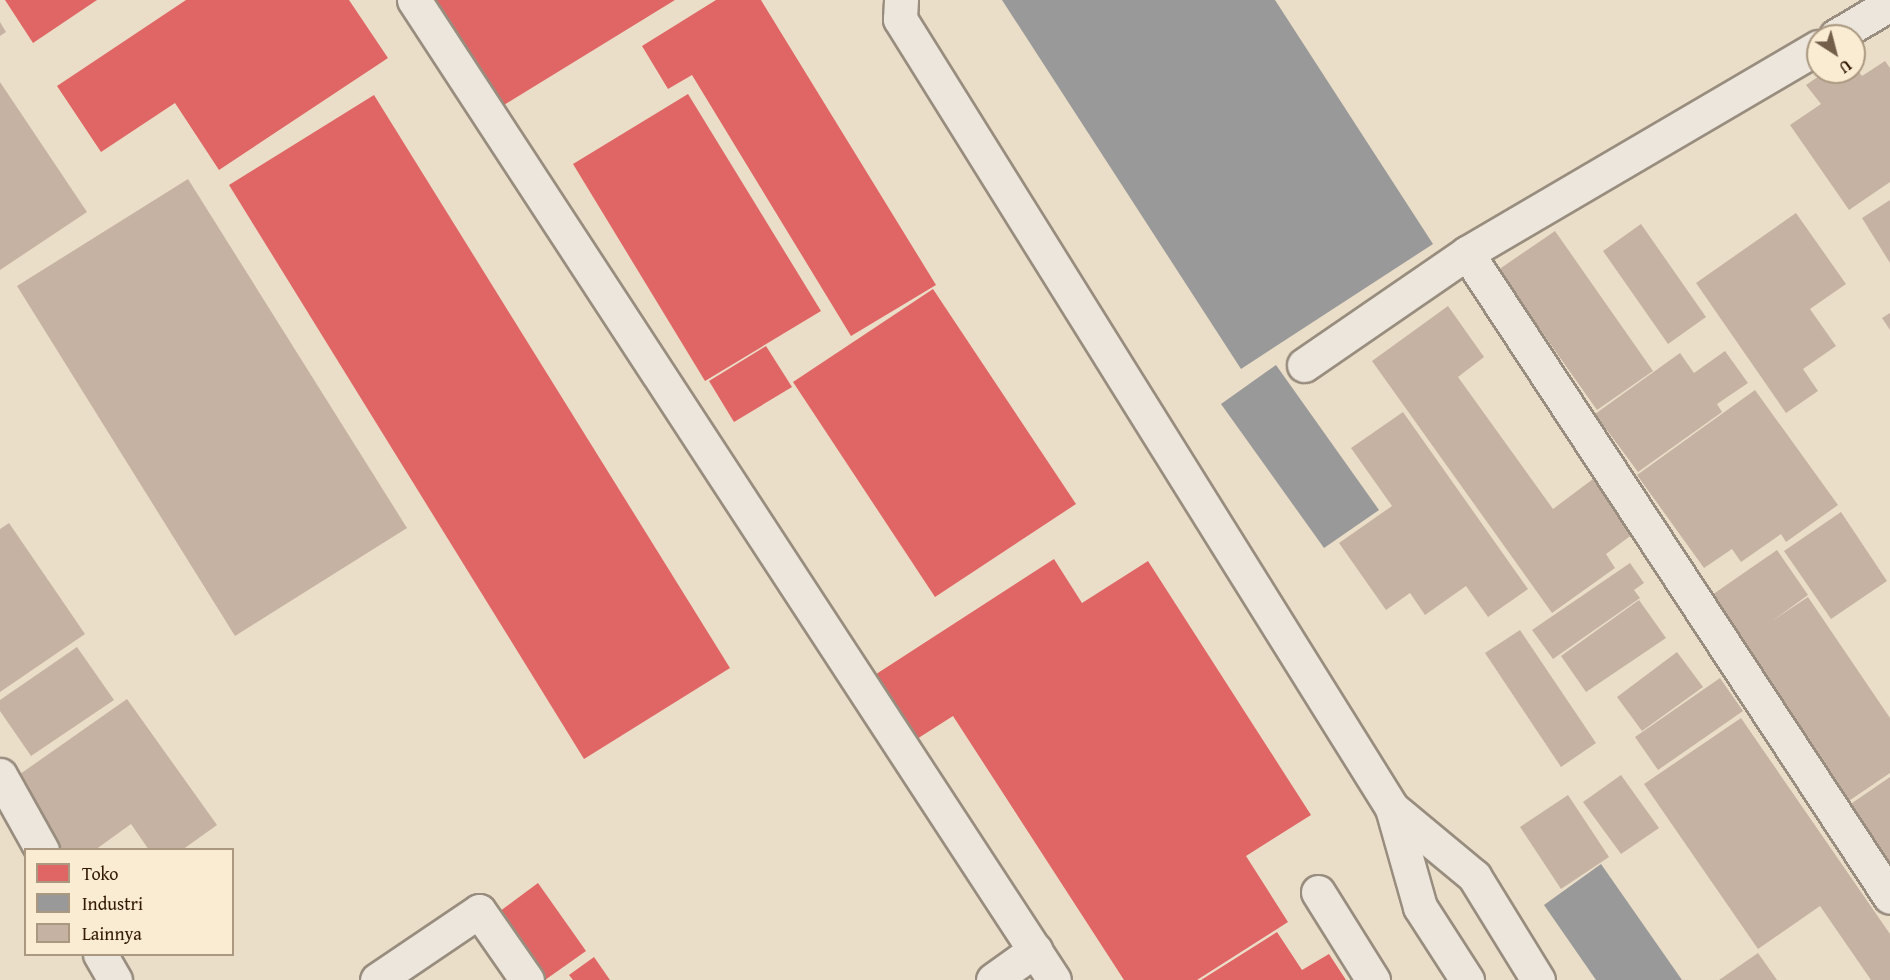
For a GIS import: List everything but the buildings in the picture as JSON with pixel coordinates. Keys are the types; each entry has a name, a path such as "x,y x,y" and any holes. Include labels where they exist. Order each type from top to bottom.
{"street":[{"path":"414,0 1054,980"},
{"path":"902,0 900,19 1392,808 1420,907 1467,980"},
{"path":"1856,24 1890,4"},
{"path":"1304,365 1467,253 1806,53"},
{"path":"1467,253 1890,897"},
{"path":"0,775 41,848"},
{"path":"1392,808 1474,876 1538,980"},
{"path":"1318,892 1373,980"},
{"path":"377,980 479,911 527,980"},
{"path":"993,980 1035,950"},
{"path":"101,956 114,980"},
{"path":"398,980 406,974 410,980"}]}
